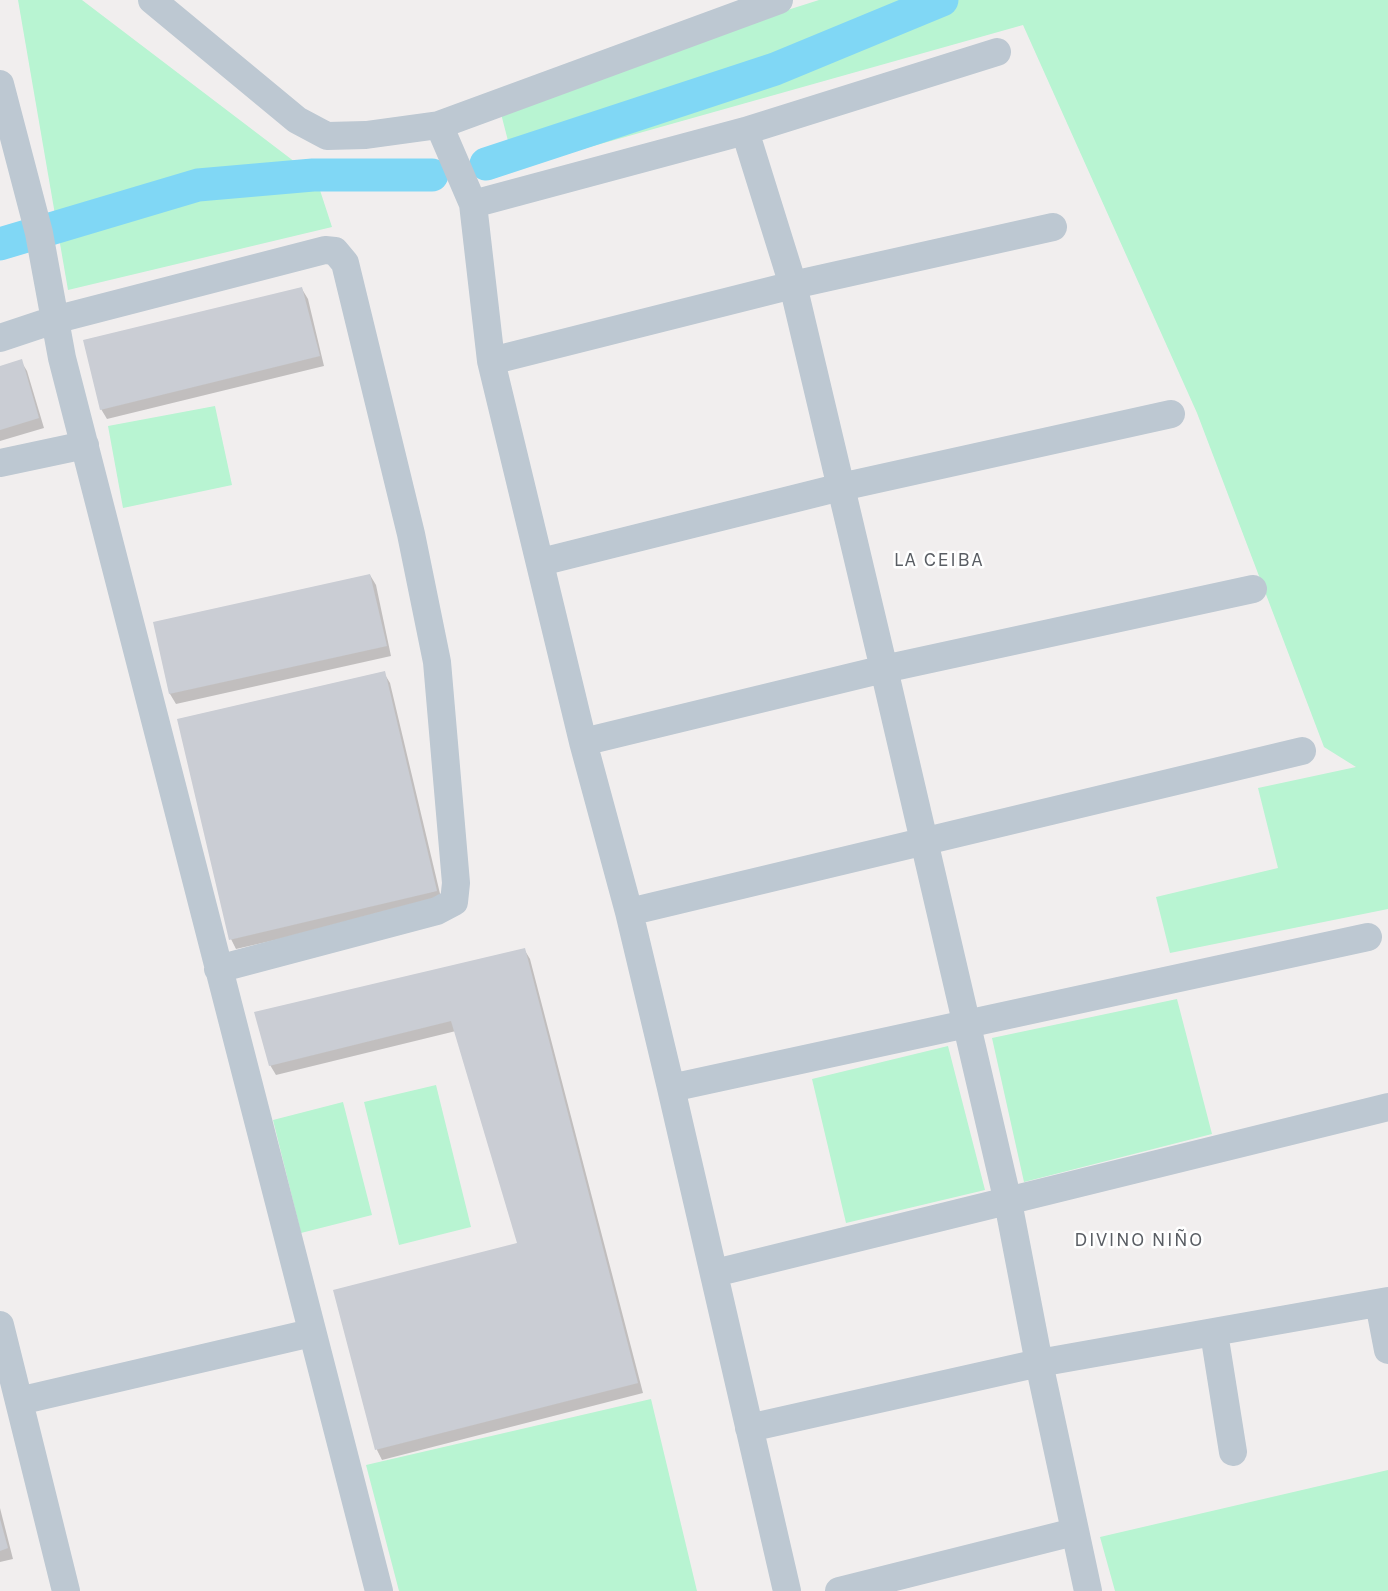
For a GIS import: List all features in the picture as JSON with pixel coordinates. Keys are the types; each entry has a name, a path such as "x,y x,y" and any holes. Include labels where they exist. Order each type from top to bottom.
{"street":[{"path":"152,0 297,120 327,136 366,135 439,125 779,0"},
{"path":"472,204 745,131 997,52"},
{"path":"0,84 39,233 54,320 85,445 379,1591"},
{"path":"439,125 472,204 491,361 583,742 629,912 788,1591"},
{"path":"745,131 793,285 884,669 1008,1202 1039,1364 1088,1591"},
{"path":"491,361 793,285 1053,227"},
{"path":"0,338 54,320 326,250 335,252 345,263 411,534 437,662 456,883 454,902 437,911 218,969"},
{"path":"541,562 841,487 1172,414"},
{"path":"0,464 85,445"},
{"path":"583,742 884,669 1253,589"},
{"path":"629,912 1302,751"},
{"path":"671,1088 1368,937"},
{"path":"715,1273 1388,1107"},
{"path":"749,1428 1039,1364 1383,1302 1388,1350"},
{"path":"0,1325 66,1591"},
{"path":"19,1401 311,1333"},
{"path":"1214,1333 1233,1452"},
{"path":"839,1591 1074,1532"}],"green space":[{"path":"18,0 82,0 316,178 332,227 68,290"},
{"path":"819,0 1388,0 1388,909 1170,953 1156,897 1278,868 1258,788 1356,767 1324,747 1197,413 1023,25 515,168 498,102"},
{"path":"215,406 232,485 123,508 108,426"},
{"path":"1177,999 1212,1134 1024,1182 992,1038"},
{"path":"948,1046 985,1190 846,1223 812,1079"},
{"path":"436,1085 471,1227 399,1245 364,1102"},
{"path":"343,1102 372,1215 301,1233 273,1120"},
{"path":"651,1399 697,1591 399,1591 366,1465"},
{"path":"1388,1470 1388,1591 1115,1591 1100,1537"}],"building":[{"path":"302,287 320,356 100,410 83,340"},
{"path":"22,359 39,418 0,430 0,366"},
{"path":"370,574 387,646 169,694 153,622"},
{"path":"385,671 437,891 229,940 177,719"},
{"path":"525,948 638,1383 375,1450 333,1290 517,1243 451,1021 269,1066 254,1012"},
{"path":"0,1519 8,1548 0,1551"}],"waterway":[{"path":"486,164 775,69 942,0"},
{"path":"0,244 198,185 313,175 432,175"}],"district":[{"name":"LA CEIBA","path":"939,560"},
{"name":"DIVINO NIÑO","path":"1139,1240"}]}
